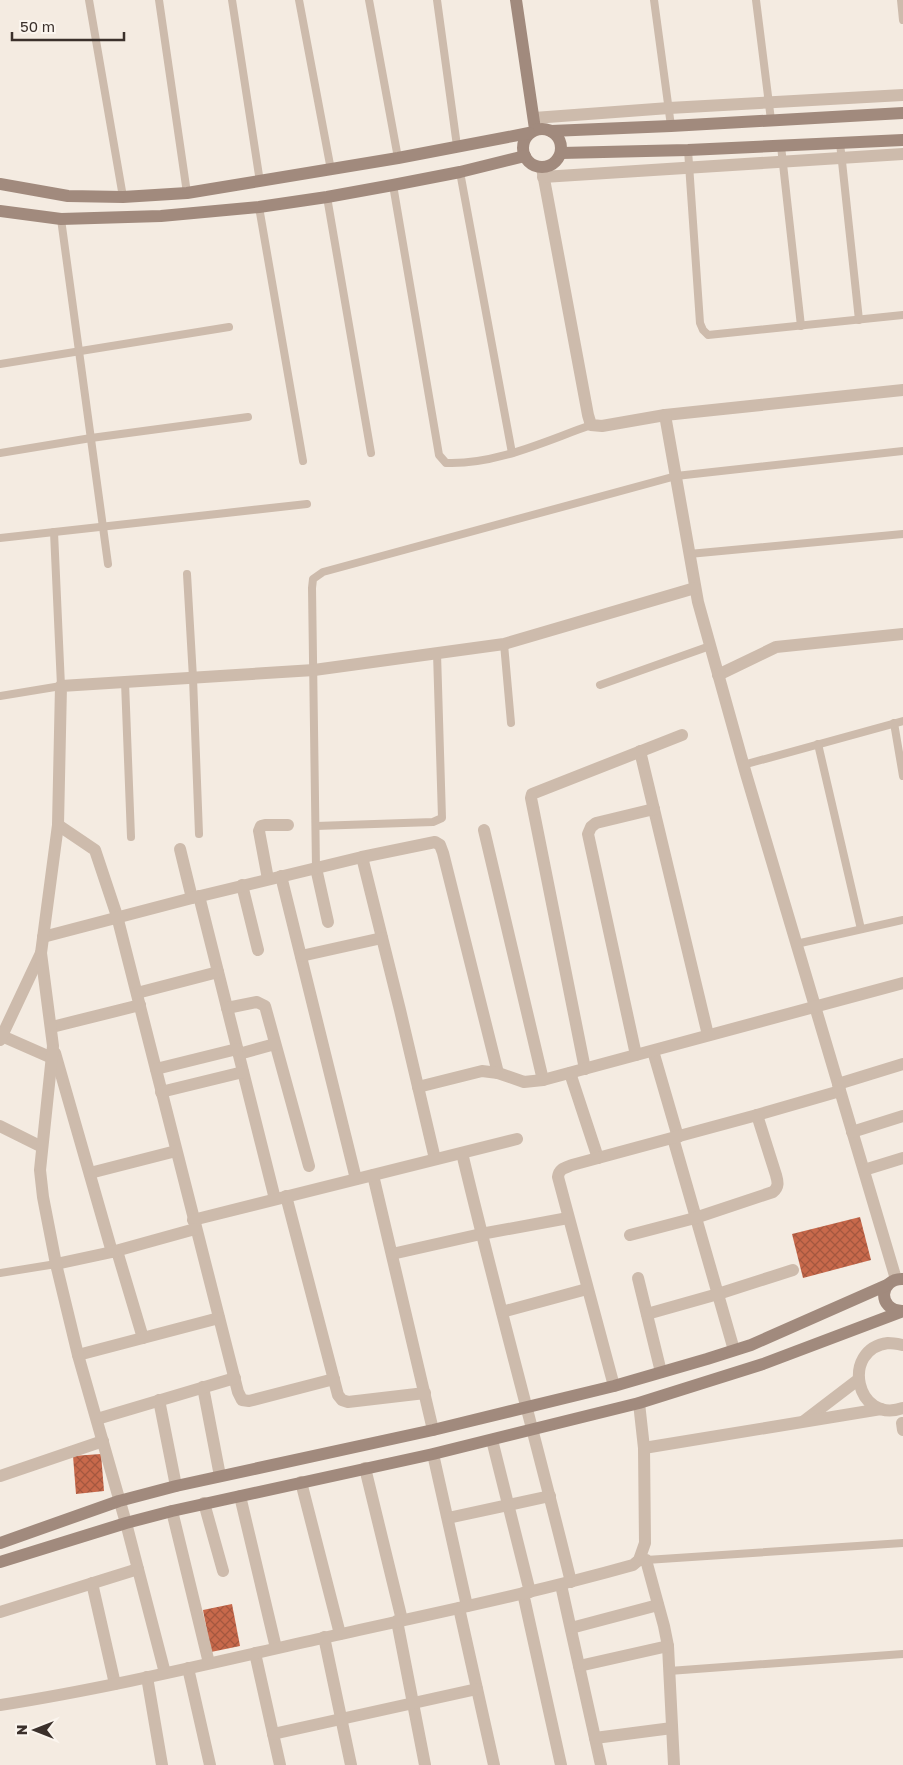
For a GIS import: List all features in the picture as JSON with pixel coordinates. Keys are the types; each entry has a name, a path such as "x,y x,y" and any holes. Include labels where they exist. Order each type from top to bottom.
{"street":[{"path":"516,0 533,127 523,142 523,154 532,165 542,172 689,168 903,154"},
{"path":"0,184 68,196 122,197 187,193 398,158 457,146 533,127 669,108 903,95"},
{"path":"551,131 903,113"},
{"path":"533,127 546,128 560,140 561,153 553,164 542,172"},
{"path":"561,153 688,150 903,140"},
{"path":"0,211 60,219 161,216 259,207 393,185 460,172 525,156"},
{"path":"542,172 591,424 602,426 666,415 903,390"},
{"path":"666,415 696,588 710,646 796,944 898,1280"},
{"path":"165,1673 126,1523 78,1355 56,1264 43,1197 40,1170 52,1052 52,1027 41,953 58,825 61,686 314,670 504,644 696,588"},
{"path":"718,675 776,647 903,634"},
{"path":"585,1069 531,798 532,794 682,735"},
{"path":"640,751 708,1036"},
{"path":"636,1055 588,834 591,827 596,823 654,809"},
{"path":"58,825 94,850 117,916 238,1392 242,1400 249,1401 334,1379"},
{"path":"288,825 265,825 261,826 259,831 301,956 356,1179"},
{"path":"484,830 543,1080"},
{"path":"43,937 117,916 242,885 362,856 431,842 440,845 498,1073"},
{"path":"180,849 218,972 243,1072 338,1395 342,1400 348,1402 425,1393"},
{"path":"362,856 435,1159"},
{"path":"316,868 328,922"},
{"path":"242,885 258,950"},
{"path":"301,956 382,938"},
{"path":"41,953 1,1038 52,1052"},
{"path":"52,1027 218,972"},
{"path":"418,1087 482,1071 498,1073 524,1082 543,1080 903,983"},
{"path":"227,1008 257,1002 265,1006 309,1166"},
{"path":"156,1069 275,1044"},
{"path":"653,1050 696,1218 734,1350"},
{"path":"52,1052 142,1338"},
{"path":"614,1386 558,1177 562,1168 758,1116 903,1064"},
{"path":"161,1092 243,1072"},
{"path":"570,1073 598,1158"},
{"path":"630,1235 696,1218 777,1189 778,1182 758,1116"},
{"path":"852,1132 903,1116"},
{"path":"0,1126 42,1147"},
{"path":"56,1264 115,1251 194,1224 280,1198 517,1139"},
{"path":"90,1173 176,1151"},
{"path":"462,1152 481,1234 550,1496 566,1584 571,1628 601,1765"},
{"path":"864,1170 903,1158"},
{"path":"373,1175 433,1430"},
{"path":"392,1254 481,1234 568,1218"},
{"path":"647,1314 794,1270"},
{"path":"638,1278 662,1372"},
{"path":"898,1280 884,1295 888,1306 892,1309 903,1311"},
{"path":"0,1543 119,1501 176,1486 433,1430 614,1386 662,1372 751,1345 898,1280"},
{"path":"502,1312 587,1289"},
{"path":"0,1562 126,1523 204,1503 433,1454 639,1403 763,1364 903,1311"},
{"path":"78,1355 219,1318"},
{"path":"901,1417 881,1409 868,1401 860,1388 858,1373 863,1359 874,1348 888,1343 903,1344"},
{"path":"96,1418 235,1378"},
{"path":"802,1422 859,1379"},
{"path":"203,1387 220,1476"},
{"path":"159,1400 176,1486"},
{"path":"639,1403 644,1448 645,1543 642,1560 658,1605 668,1646 674,1765"},
{"path":"644,1448 881,1409"},
{"path":"492,1440 527,1593 561,1765"},
{"path":"0,1476 103,1442"},
{"path":"433,1454 448,1518 492,1765"},
{"path":"365,1468 400,1621 425,1765"},
{"path":"301,1482 340,1634"},
{"path":"240,1496 276,1648"},
{"path":"448,1518 550,1496"},
{"path":"204,1503 223,1571"},
{"path":"172,1511 209,1663"},
{"path":"0,1705 115,1684 527,1593 633,1565 642,1560"},
{"path":"0,1612 138,1569"},
{"path":"92,1583 115,1684"},
{"path":"571,1628 658,1605"},
{"path":"324,1637 351,1765"},
{"path":"579,1666 668,1646"},
{"path":"255,1653 280,1765"},
{"path":"188,1668 210,1765"},
{"path":"147,1677 162,1765"},
{"path":"273,1734 477,1689"},
{"path":"595,1738 672,1728"}],"lane":[{"path":"89,0 122,197"},
{"path":"159,0 187,193"},
{"path":"232,0 260,182"},
{"path":"299,0 331,170"},
{"path":"369,0 398,158"},
{"path":"437,0 457,146"},
{"path":"654,0 671,126"},
{"path":"756,0 771,120"},
{"path":"901,0 903,20"},
{"path":"840,143 859,320"},
{"path":"781,146 802,326"},
{"path":"688,150 700,323 708,335 903,315"},
{"path":"460,172 512,453"},
{"path":"393,185 439,455 446,462 462,463 512,453 591,424"},
{"path":"327,197 371,453"},
{"path":"259,207 303,461"},
{"path":"60,219 80,351 108,564"},
{"path":"0,364 229,327"},
{"path":"0,453 91,438 248,417"},
{"path":"316,868 313,579 323,572 676,476 903,451"},
{"path":"0,538 307,504"},
{"path":"0,696 61,686 54,532"},
{"path":"690,554 903,534"},
{"path":"187,574 199,834"},
{"path":"504,644 511,723"},
{"path":"600,685 710,646"},
{"path":"316,826 433,822 442,818 437,653"},
{"path":"125,682 131,837"},
{"path":"743,765 903,721"},
{"path":"894,723 903,776"},
{"path":"818,744 862,929"},
{"path":"796,944 903,920"},
{"path":"0,1273 56,1264"},
{"path":"642,1560 903,1543"},
{"path":"670,1671 903,1654"}],"building":[{"path":"860,1217 871,1260 803,1278 792,1234"},
{"path":"101,1454 104,1491 76,1494 73,1456"},
{"path":"232,1604 240,1646 211,1652 203,1610"}]}
